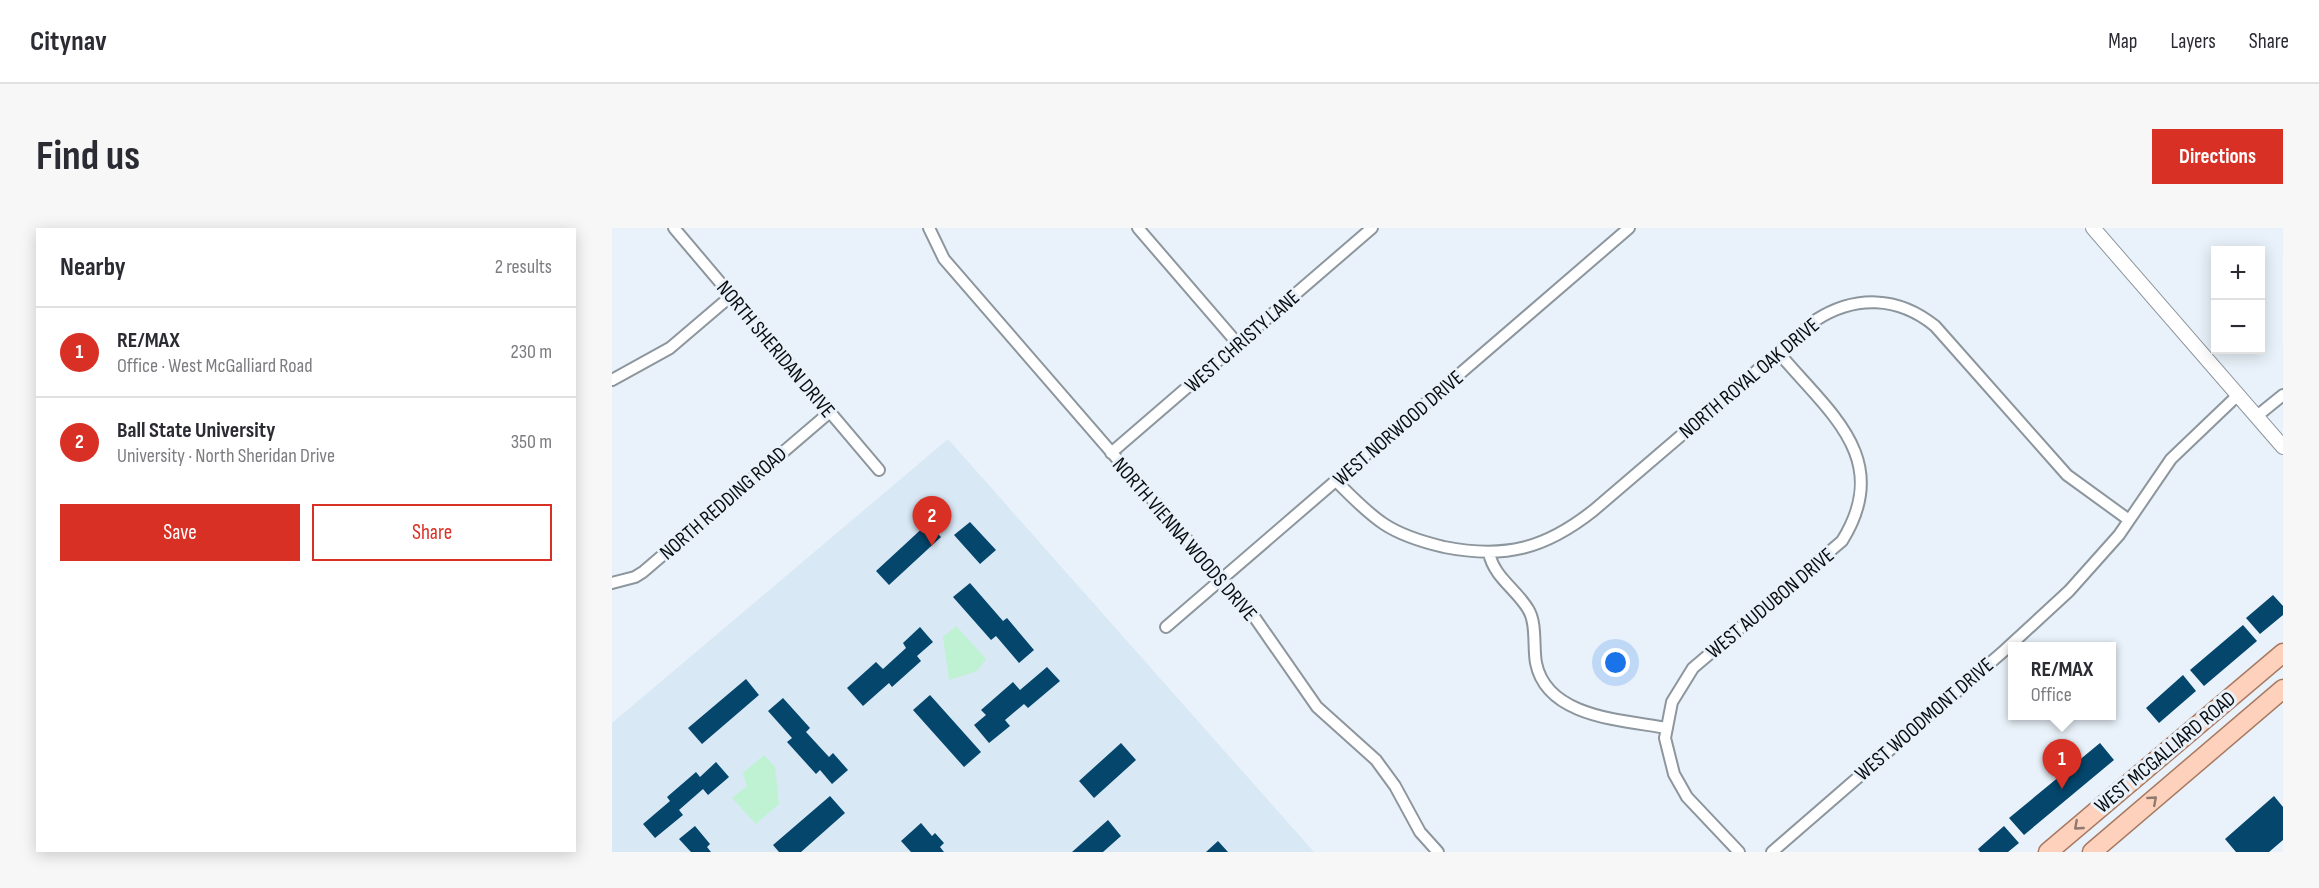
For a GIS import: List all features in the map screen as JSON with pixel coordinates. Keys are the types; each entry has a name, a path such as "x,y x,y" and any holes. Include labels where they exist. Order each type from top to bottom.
{"main road":[{"name":"WEST MCGALLIARD ROAD","path":"2048,852 2283,653"},
{"name":"WEST MCGALLIARD ROAD","path":"2092,852 2283,689"}],"street":[{"name":"NORTH SHERIDAN DRIVE","path":"674,228 879,470"},
{"name":"NORTH VIENNA WOODS DRIVE","path":"929,228 944,259 1222,579 1274,643 1317,707 1376,760 1395,786 1419,832 1438,852"},
{"path":"1138,228 1238,344"},
{"name":"WEST CHRISTY LANE","path":"1111,453 1372,228"},
{"name":"WEST NORWOOD DRIVE","path":"1166,627 1629,228"},
{"path":"2093,228 2283,447"},
{"path":"612,380 670,348 730,296"},
{"name":"NORTH ROYAL OAK DRIVE","path":"1336,481 1383,523 1405,535 1431,544 1478,554 1516,550 1541,542 1576,524 1815,320 1833,309 1866,302 1896,305 1925,317 1944,335 2067,475 2129,520"},
{"name":"WEST AUDUBON DRIVE","path":"1739,852 1691,802 1679,784 1666,748 1666,728 1672,702 1693,668 1837,546 1849,531 1859,506 1862,480 1849,435 1778,352"},
{"name":"WEST WOODMONT DRIVE","path":"2011,642 2090,568 2129,520 2178,451 2238,395"},
{"path":"2257,416 2283,395"},
{"name":"NORTH REDDING ROAD","path":"612,583 635,577 643,572 830,412"},
{"path":"1489,553 1494,570 1528,609 1538,670 1559,699 1578,709 1600,716 1666,728"},
{"name":"WEST WOODMONT DRIVE","path":"1772,852 2008,645"}],"shaded area":[{"path":"948,439 1314,852 612,852 612,723"}],"green space":[{"path":"956,626 986,659 977,671 949,680 943,637"},
{"path":"764,755 775,767 779,804 756,824 732,798 747,786 743,773"}],"building":[{"path":"970,522 996,550 980,564 954,535"},
{"path":"928,523 941,537 889,585 876,571"},
{"path":"970,583 1003,621 1007,618 1034,650 1019,663 996,636 991,640 953,597"},
{"path":"2273,595 2283,606 2283,615 2260,634 2246,618"},
{"path":"2243,625 2257,641 2204,686 2190,670"},
{"path":"920,627 933,642 917,656 921,661 892,687 889,683 863,706 847,688 876,662 883,669 906,648 903,643"},
{"path":"1047,667 1060,681 1028,708 1024,704 1005,720 1010,726 989,743 974,725 986,715 981,710 1013,682 1020,690"},
{"path":"2183,675 2196,691 2159,723 2146,708"},
{"path":"746,679 759,695 702,744 688,728"},
{"path":"930,695 981,752 964,767 913,710"},
{"path":"783,698 810,728 806,732 829,757 833,753 848,770 832,784 820,770 816,774 787,742 792,738 768,711"},
{"path":"1121,743 1136,760 1094,798 1079,781"},
{"path":"2100,743 2114,760 2024,835 2009,818"},
{"path":"716,762 729,777 708,795 703,789 679,810 683,815 655,838 643,824 670,801 667,797 696,772 700,777"},
{"path":"830,796 845,813 801,852 779,852 773,845"},
{"path":"2274,796 2283,807 2283,840 2269,852 2236,852 2225,839"},
{"path":"1108,820 1121,836 1103,852 1072,852"},
{"path":"921,823 932,836 935,833 944,843 940,847 944,852 911,852 901,841"},
{"path":"695,826 710,844 707,847 711,852 691,852 679,839"},
{"path":"2004,826 2019,843 2008,852 1980,852 1978,849"},
{"path":"1218,841 1228,852 1206,852"}],"place":[{"name":"Ball State University","path":"932,546"},
{"name":"RE/MAX","path":"2062,789"}]}
